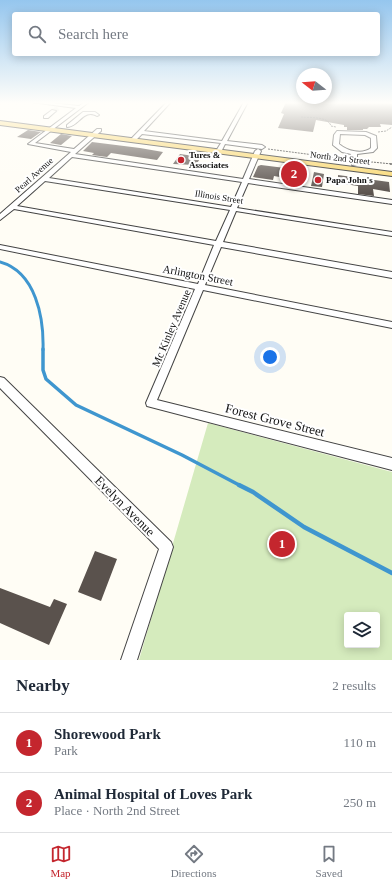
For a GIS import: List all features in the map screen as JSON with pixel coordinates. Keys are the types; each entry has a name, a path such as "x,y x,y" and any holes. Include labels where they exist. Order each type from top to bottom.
{"main road":[{"name":"North 2nd Street","path":"93,133 137,136 354,162 392,169"},
{"name":"North 2nd Street","path":"260,151 392,174"}],"street":[{"path":"46,133 31,144 75,151"},
{"name":"Pearl Avenue","path":"0,218 96,133"},
{"path":"137,136 140,133"},
{"path":"137,136 221,147 229,133"},
{"path":"337,133 336,145 344,151 354,153 371,151 374,148 374,137 366,134 349,133"},
{"name":"Mc Kinley Avenue","path":"151,403 218,245 260,151"},
{"path":"354,153 354,162"},
{"path":"70,155 392,202"},
{"name":"Illinois Street","path":"44,179 392,234"},
{"path":"12,208 392,275"},
{"name":"Arlington Street","path":"0,247 392,325"},
{"name":"Evelyn Avenue","path":"0,381 166,547 129,660"},
{"name":"Forest Grove Street","path":"151,403 392,464"}],"path":[{"path":"260,151 354,162 392,164"}],"green space":[{"path":"208,423 392,472 392,660 139,660"}],"building":[{"path":"24,133 40,133 31,139 17,137"},
{"path":"61,134 72,136 61,145 50,143"},
{"path":"92,142 163,152 157,160 111,153 107,157 92,155 94,153 83,151"},
{"path":"180,154 201,157 196,165 173,164"},
{"path":"261,165 293,169 291,179 274,176 273,180 253,177 258,166"},
{"name":"Papa John's","path":"314,172 324,174 322,187 311,186"},
{"path":"338,175 389,182 390,192 373,189 374,196 358,194 358,186 338,183"},
{"path":"95,551 117,559 101,601 78,592"},
{"path":"0,588 50,607 54,599 67,604 49,645 0,623"}],"waterway":[{"path":"0,262 12,267 22,275 30,286 35,298 42,324 43,370 46,379 76,405 182,455 241,486"},
{"path":"241,486 253,492 304,527 392,573"}],"place":[{"name":"Tures & Associates","path":"181,160"},
{"name":"Animal Hospital of Loves Park","path":"294,174"},
{"name":"Papa John's","path":"318,180"},
{"name":"Shorewood Park","path":"282,544"}]}
